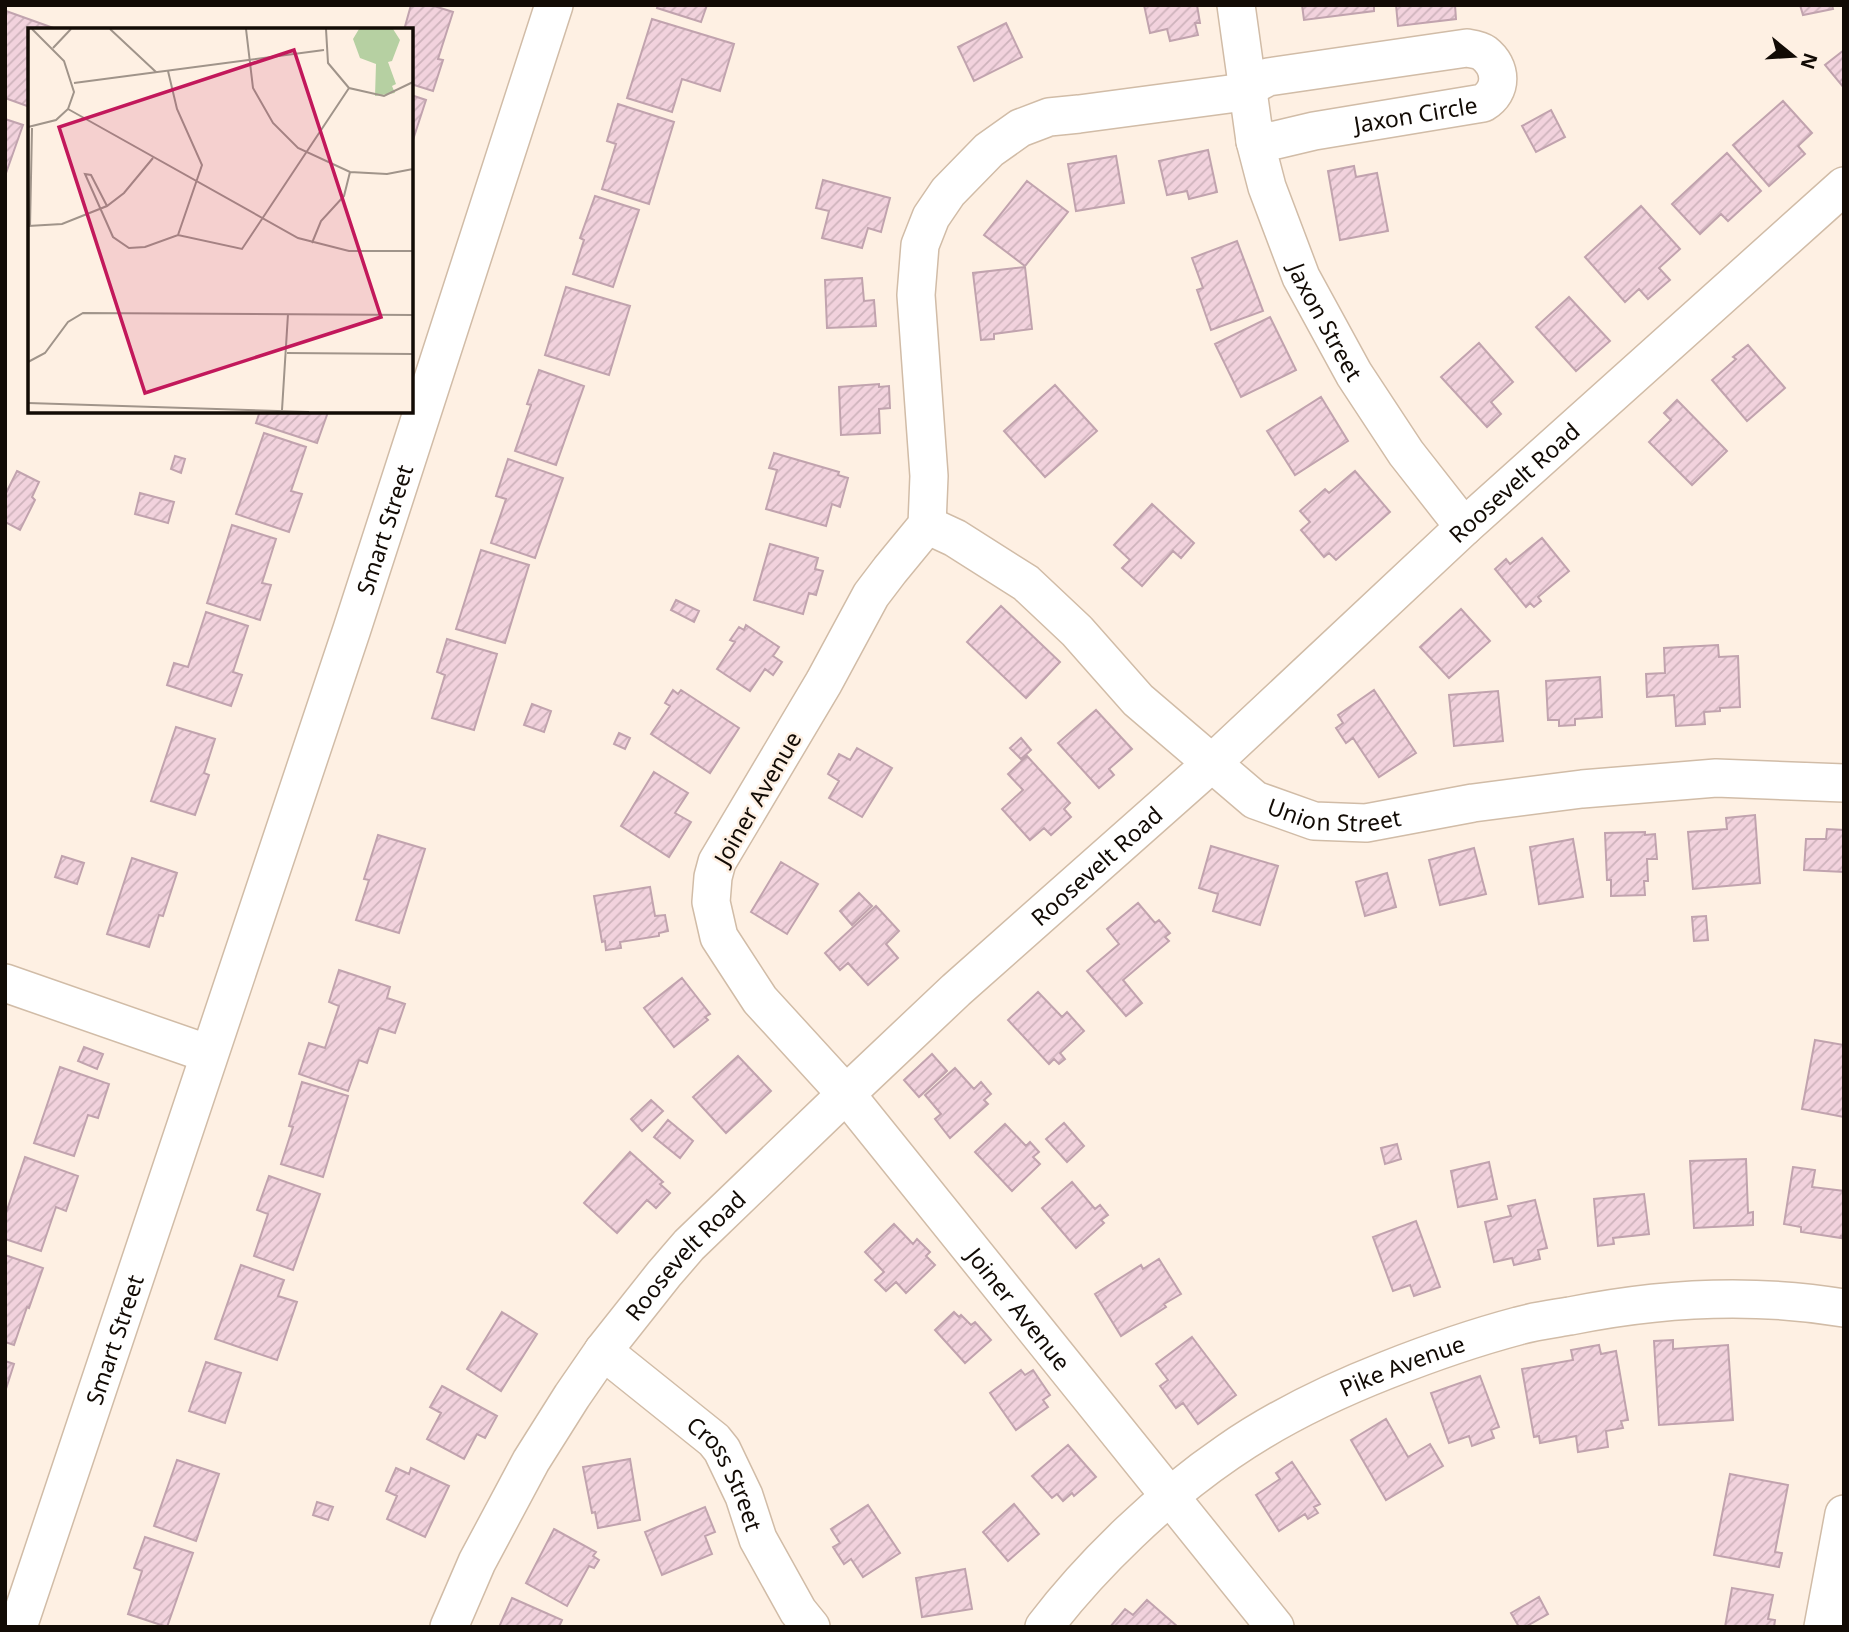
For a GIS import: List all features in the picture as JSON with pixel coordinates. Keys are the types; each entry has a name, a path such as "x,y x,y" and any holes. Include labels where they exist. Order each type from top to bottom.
{"street":[{"name":"Smart Street","path":"18,1627 357,616 554,5"},
{"name":"Jaxon Street","path":"1236,5 1255,141 1267,187 1301,277 1354,374 1406,453 1464,527"},
{"name":"Jaxon Circle","path":"1247,89 1268,77 1467,48 1483,52 1496,67 1498,86 1492,97 1483,103 1314,131 1276,140 1255,141"},
{"path":"928,525 929,476 916,295 920,245 931,217 948,192 989,150 1020,128 1049,117 1237,93 1247,89"},
{"name":"Roosevelt Road","path":"449,1627 477,1562 531,1461 603,1351 689,1245 956,990 1211,764 1464,527 1844,186"},
{"name":"Union Street","path":"928,525 1026,583 1077,631 1138,700 1255,800 1314,821 1366,823 1473,803 1582,789 1716,778 1844,783"},
{"name":"Joiner Avenue","path":"928,525 872,595 824,682 717,862 711,902 719,937 760,1000 846,1094 1275,1627"},
{"path":"5,983 209,1054"},
{"name":"Pike Avenue","path":"1044,1627 1060,1605 1123,1539 1227,1453 1290,1414 1356,1382 1435,1351 1520,1325 1608,1308 1697,1300 1756,1300 1844,1308"},
{"name":"Cross Street","path":"603,1351 714,1440 722,1450 744,1496 758,1539 798,1611 811,1627"},
{"path":"1823,1627 1844,1514"}],"building":[{"path":"411,5 431,5 453,12 438,59 443,60 433,91 413,85 413,28 405,28"},
{"path":"658,5 707,5 701,22 657,8"},
{"path":"1144,5 1197,5 1200,23 1195,23 1198,35 1170,41 1167,29 1150,33"},
{"path":"1302,5 1374,5 1374,11 1304,20"},
{"path":"1396,5 1455,5 1456,19 1398,26"},
{"path":"1800,5 1832,5 1833,9 1803,15"},
{"path":"6,11 53,28 28,28 28,106 5,98"},
{"path":"652,19 734,44 720,91 682,79 672,112 627,98"},
{"path":"1006,23 1022,57 974,81 958,47"},
{"path":"1844,50 1844,88 1825,65"},
{"path":"413,96 426,100 413,140"},
{"path":"1783,101 1812,133 1798,146 1805,154 1769,186 1733,145"},
{"path":"618,104 674,122 649,204 602,189 616,144 607,141"},
{"path":"1551,110 1565,137 1536,152 1522,126"},
{"path":"5,119 23,125 5,176"},
{"path":"1208,150 1217,192 1189,199 1187,191 1167,195 1159,161"},
{"path":"1727,153 1761,191 1728,221 1721,214 1700,234 1672,204"},
{"path":"1116,156 1124,203 1076,211 1068,164"},
{"path":"1354,166 1356,177 1377,173 1388,231 1340,240 1328,171"},
{"path":"823,180 890,198 881,232 868,228 862,248 822,238 829,211 816,208"},
{"path":"1027,181 1068,212 1025,266 984,235"},
{"path":"595,196 639,210 613,287 573,274 584,240 580,238"},
{"path":"1641,206 1680,249 1659,268 1670,280 1648,299 1639,289 1625,302 1585,257"},
{"path":"1237,241 1263,311 1211,330 1197,290 1203,288 1192,258"},
{"path":"1025,267 1032,329 994,334 994,339 981,340 973,273"},
{"path":"862,278 864,301 874,300 876,326 827,328 825,280"},
{"path":"566,287 630,306 609,375 545,355"},
{"path":"1569,297 1610,341 1576,371 1536,327"},
{"path":"1270,317 1296,370 1241,397 1215,344"},
{"path":"1479,343 1513,382 1491,402 1501,414 1487,427 1441,377"},
{"path":"1748,345 1785,388 1747,421 1712,380"},
{"path":"539,370 584,386 556,465 515,451 531,405 527,404"},
{"path":"879,384 879,387 889,386 890,408 879,409 880,433 841,435 839,387"},
{"path":"1055,385 1097,431 1045,477 1004,431"},
{"path":"1321,397 1348,441 1295,475 1267,431"},
{"path":"1677,400 1727,451 1692,485 1649,442 1671,420 1664,413"},
{"path":"259,413 328,413 317,443 256,423"},
{"path":"264,433 306,447 291,491 302,494 289,532 236,514"},
{"path":"774,453 839,472 838,475 848,478 840,507 832,504 826,526 766,509 777,470 769,468"},
{"path":"175,456 185,459 181,473 171,469"},
{"path":"508,459 563,478 535,558 491,543 506,499 496,496"},
{"path":"17,471 39,482 32,497 35,500 20,530 5,522 5,495"},
{"path":"1355,471 1390,512 1336,560 1329,553 1324,557 1301,530 1310,522 1300,511 1325,489 1329,493"},
{"path":"140,493 174,502 168,523 135,514"},
{"path":"1152,504 1194,543 1181,558 1173,551 1142,586 1122,568 1130,560 1114,545"},
{"path":"232,525 276,539 262,583 271,585 260,620 207,603"},
{"path":"1542,538 1569,571 1538,597 1541,601 1534,607 1530,603 1526,607 1495,569 1506,559 1510,564"},
{"path":"770,544 818,558 815,569 823,571 816,595 809,593 803,614 754,600"},
{"path":"481,550 529,565 505,643 456,629"},
{"path":"676,600 699,611 694,622 671,610"},
{"path":"1001,606 1060,662 1026,698 967,642"},
{"path":"1461,609 1490,641 1449,678 1420,647"},
{"path":"206,612 248,626 233,672 242,675 231,706 167,685 174,663 188,667"},
{"path":"746,625 779,647 773,656 782,662 773,675 765,669 750,691 717,669 735,642 730,640 739,627 744,630"},
{"path":"447,639 497,654 474,730 432,718 445,675 437,672"},
{"path":"1718,645 1719,657 1738,656 1740,707 1704,712 1705,724 1676,726 1674,695 1647,697 1646,674 1665,673 1664,648"},
{"path":"1600,677 1602,717 1575,719 1575,725 1559,726 1559,720 1548,720 1546,681"},
{"path":"673,690 678,694 681,690 739,728 710,773 651,734 670,706 665,703"},
{"path":"1374,690 1416,753 1379,777 1353,738 1346,743 1336,728 1343,723 1338,715"},
{"path":"1498,691 1503,741 1454,746 1449,695"},
{"path":"532,704 551,711 544,732 524,725"},
{"path":"1096,710 1132,749 1109,769 1114,775 1099,788 1058,743"},
{"path":"176,727 215,739 204,773 209,775 195,815 151,801"},
{"path":"619,733 630,738 625,749 614,744"},
{"path":"1021,738 1031,750 1021,759 1010,748"},
{"path":"857,748 892,768 862,817 829,798 839,781 828,774 839,754 850,760"},
{"path":"1027,756 1070,803 1064,809 1071,817 1051,835 1044,828 1030,840 1002,809 1023,790 1008,774"},
{"path":"654,772 688,793 675,813 691,822 669,857 621,826"},
{"path":"1755,815 1760,883 1693,889 1688,832 1727,829 1726,818"},
{"path":"1827,829 1844,830 1844,872 1804,870 1806,839 1826,839"},
{"path":"1645,832 1645,835 1655,834 1657,859 1647,859 1648,881 1644,881 1645,895 1611,896 1611,880 1607,880 1605,833"},
{"path":"378,835 425,849 399,933 356,920 369,880 364,879"},
{"path":"1573,839 1583,897 1539,904 1530,847"},
{"path":"1211,846 1278,866 1260,925 1213,911 1218,894 1199,888"},
{"path":"1474,848 1486,894 1440,905 1429,860"},
{"path":"62,856 84,863 77,884 55,877"},
{"path":"132,858 177,873 163,916 159,915 149,947 107,934"},
{"path":"781,862 818,884 787,934 751,912"},
{"path":"1387,873 1396,907 1365,916 1356,882"},
{"path":"650,887 655,916 665,915 668,931 659,933 659,936 620,942 621,948 606,950 605,941 602,942 594,896"},
{"path":"859,893 872,906 852,925 840,911"},
{"path":"1138,903 1155,923 1159,920 1170,933 1165,937 1169,941 1123,980 1142,1003 1126,1016 1087,971 1119,944 1107,929"},
{"path":"876,906 899,931 886,944 898,958 868,985 848,963 840,970 825,953"},
{"path":"1706,916 1708,940 1694,941 1692,917"},
{"path":"339,970 390,987 387,998 405,1004 395,1033 379,1028 367,1063 359,1060 348,1091 299,1074 309,1043 325,1048 339,1006 329,1002"},
{"path":"682,978 710,1014 705,1017 708,1020 674,1047 644,1008"},
{"path":"1038,992 1062,1017 1067,1012 1084,1031 1060,1053 1065,1059 1059,1064 1054,1059 1049,1064 1008,1020"},
{"path":"1815,1040 1844,1045 1844,1117 1802,1109"},
{"path":"84,1047 103,1054 97,1069 78,1061"},
{"path":"932,1054 947,1071 919,1097 904,1080"},
{"path":"738,1056 771,1091 726,1133 693,1097"},
{"path":"60,1067 109,1084 98,1118 88,1115 74,1156 34,1143"},
{"path":"955,1068 974,1089 981,1082 991,1094 984,1100 988,1104 950,1138 935,1119 941,1114 925,1095"},
{"path":"302,1082 348,1096 323,1177 281,1164 293,1127 289,1126"},
{"path":"651,1100 663,1111 642,1131 631,1119"},
{"path":"668,1120 693,1141 680,1158 654,1137"},
{"path":"1064,1123 1084,1146 1067,1162 1046,1139"},
{"path":"1005,1124 1026,1146 1030,1142 1039,1152 1033,1157 1040,1164 1012,1191 975,1152"},
{"path":"1397,1144 1401,1159 1385,1164 1381,1148"},
{"path":"630,1152 663,1182 660,1184 670,1193 656,1208 647,1200 617,1233 584,1203"},
{"path":"25,1157 78,1176 66,1211 56,1207 41,1251 5,1239 5,1216"},
{"path":"1746,1159 1748,1213 1753,1212 1753,1225 1694,1228 1690,1161"},
{"path":"1489,1162 1497,1199 1458,1207 1451,1171"},
{"path":"1793,1167 1815,1170 1812,1187 1844,1191 1844,1236 1841,1238 1801,1232 1801,1227 1784,1224"},
{"path":"269,1176 320,1194 293,1270 254,1256 268,1214 257,1210"},
{"path":"1072,1182 1095,1209 1100,1205 1108,1215 1101,1220 1104,1223 1076,1248 1042,1208"},
{"path":"1644,1194 1649,1234 1613,1238 1614,1244 1598,1246 1594,1199"},
{"path":"1535,1200 1547,1248 1538,1250 1540,1259 1514,1265 1512,1258 1494,1262 1485,1222 1511,1216 1508,1206"},
{"path":"1416,1221 1440,1287 1414,1296 1410,1285 1393,1291 1373,1237"},
{"path":"894,1224 913,1244 917,1239 930,1252 926,1256 935,1265 906,1293 896,1282 886,1291 875,1280 884,1272 865,1252"},
{"path":"5,1255 43,1268 14,1345 5,1342"},
{"path":"1159,1259 1181,1294 1121,1336 1095,1294 1141,1265 1143,1269"},
{"path":"241,1265 284,1280 278,1296 297,1302 277,1360 215,1339"},
{"path":"502,1312 537,1334 501,1391 467,1369"},
{"path":"954,1312 971,1325 975,1322 991,1340 965,1363 935,1330"},
{"path":"1192,1337 1236,1395 1198,1424 1183,1403 1176,1408 1160,1386 1168,1380 1156,1364"},
{"path":"1673,1340 1673,1349 1728,1345 1733,1420 1659,1425 1654,1341"},
{"path":"1599,1345 1601,1354 1616,1351 1628,1420 1621,1421 1623,1428 1606,1431 1608,1447 1578,1452 1576,1436 1540,1443 1539,1436 1534,1437 1522,1369 1573,1360 1571,1350"},
{"path":"5,1361 14,1364 5,1392"},
{"path":"206,1362 241,1373 225,1423 189,1411"},
{"path":"1021,1370 1025,1375 1033,1370 1050,1395 1043,1400 1048,1407 1016,1430 990,1393"},
{"path":"1480,1376 1499,1427 1491,1430 1494,1438 1472,1446 1469,1436 1449,1443 1431,1393"},
{"path":"442,1386 497,1416 485,1438 477,1434 464,1459 427,1439 441,1413 430,1407"},
{"path":"1386,1419 1408,1457 1430,1444 1443,1466 1386,1500 1351,1440"},
{"path":"1068,1445 1096,1477 1074,1496 1072,1493 1063,1501 1057,1494 1052,1498 1032,1476"},
{"path":"630,1459 640,1520 598,1528 595,1512 592,1513 583,1467"},
{"path":"177,1460 219,1474 196,1541 154,1526"},
{"path":"1292,1462 1320,1504 1314,1507 1318,1513 1308,1519 1305,1514 1279,1531 1256,1495 1280,1479 1276,1473"},
{"path":"396,1468 409,1474 411,1468 449,1486 425,1537 387,1519 397,1496 386,1491"},
{"path":"1730,1474 1788,1485 1775,1552 1782,1553 1779,1567 1714,1555"},
{"path":"317,1502 333,1507 328,1520 313,1515"},
{"path":"1014,1504 1039,1534 1008,1561 983,1532"},
{"path":"868,1505 900,1553 863,1577 851,1559 844,1564 833,1547 840,1543 831,1529"},
{"path":"705,1507 715,1532 705,1536 712,1554 662,1575 645,1532"},
{"path":"554,1529 596,1552 593,1556 599,1560 594,1568 589,1566 567,1606 526,1583"},
{"path":"145,1537 193,1553 167,1627 128,1614 142,1571 134,1568"},
{"path":"965,1569 972,1609 922,1617 916,1578"},
{"path":"1732,1588 1773,1595 1768,1619 1775,1620 1774,1627 1725,1627"},
{"path":"1539,1597 1548,1614 1525,1627 1519,1627 1511,1613"},
{"path":"512,1598 562,1620 559,1627 499,1627"},
{"path":"1147,1600 1178,1627 1110,1627 1125,1609 1133,1615"}]}
